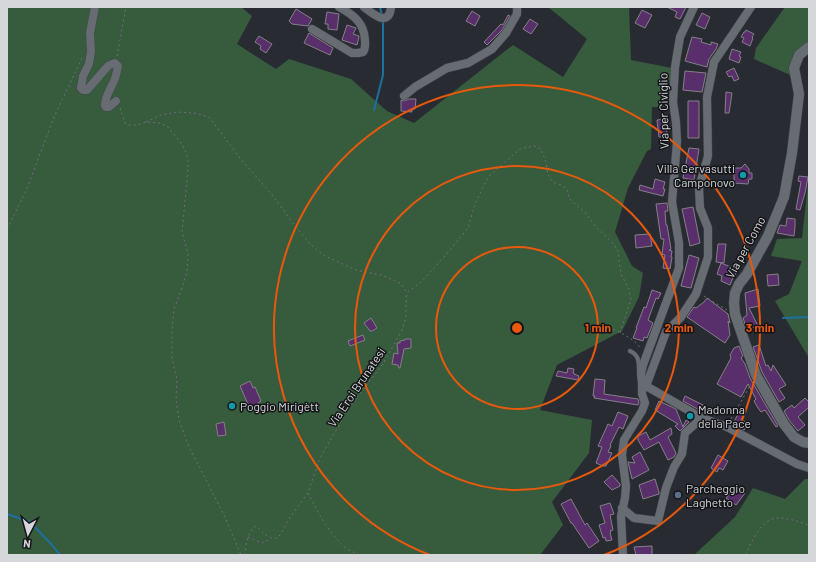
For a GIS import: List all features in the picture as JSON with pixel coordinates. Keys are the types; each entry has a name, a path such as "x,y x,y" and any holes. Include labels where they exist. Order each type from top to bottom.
{"street":[{"path":"95,7 90,33 91,51 89,64 83,76 81,85 83,90 87,90 93,85 108,66 116,63 118,66 114,82 106,95 105,106 109,107 116,101"},
{"path":"312,29 352,53 363,52 366,48 364,32 359,21 350,13 339,7"},
{"path":"364,7 376,17 383,18 390,14 391,7"},
{"path":"404,96 415,87 447,68 468,63 492,49 506,33 517,14 517,7"},
{"name":"Via per Civiglio","path":"623,555 621,516 626,486 622,455 624,440 642,411 645,403 642,394 644,384 641,374 643,365 678,268 679,243 672,202 677,142 673,102 675,67 680,37 694,7"},
{"path":"751,7 714,62 707,97 708,156 699,188 700,208 708,228 708,257 696,292 681,317 666,332 644,384 702,418 727,427 797,464 809,468"},
{"name":"Via per Como","path":"809,47 799,55 794,68 799,94 792,153 784,197 768,236 747,274 739,284 735,293 734,303 735,315 756,375 784,424 794,436 803,442 809,443"},
{"path":"622,508 634,518 658,521 666,488 674,467 682,454 685,433 702,418"}],"lane":[{"path":"630,351 633,352 638,359 639,374 644,384"}],"path":[{"path":"116,63 126,7"},
{"path":"7,230 26,191 54,117 84,54"},
{"path":"116,101 121,110 125,123 129,125 137,125 161,115 177,112 194,113 209,118 310,244 326,256 356,270 381,275 394,280 401,284 407,293 420,283 468,228 475,204 488,177 520,149 534,146 541,149 546,162 548,175 552,182 567,189 569,198 585,212 595,226 611,241 618,251 621,274 629,289 631,300 620,333"},
{"path":"146,122 160,123 167,126 181,143 188,160 182,232 188,254 187,272 174,309 172,330 172,358 177,380 176,400 179,420 189,447 218,504 241,555"},
{"path":"696,292 708,297 735,315"},
{"name":"Via Eroi Brunatesi","path":"271,538 277,538 280,535 308,493 320,458 349,408 383,364 402,330 406,318 407,293"},
{"path":"604,325 628,336 636,342 642,350"},
{"path":"727,427 739,403 756,375"},
{"path":"308,493 332,534 348,549 358,555"},
{"path":"746,555 749,545 759,529 768,520 777,518 809,525"},
{"path":"245,555 248,537 253,527 256,526 271,538"},
{"path":"248,537 262,543 271,538"}],"green space":[{"path":"7,7 241,7 252,16 237,44 276,69 289,59 351,79 387,111 414,123 513,45 563,77 587,39 548,7 629,7 631,60 672,68 666,107 652,107 651,149 647,151 628,188 615,232 632,266 643,273 639,297 622,331 557,365 540,410 592,420 589,453 552,502 563,525 540,555 7,555"},
{"path":"785,7 809,7 809,54 793,54 790,75 754,59 756,48"},
{"path":"809,174 809,358 775,301 789,294 802,261 771,256 777,239 802,238"},
{"path":"805,479 809,479 809,555 694,555 735,517 753,488 785,499"}],"building":[{"path":"667,7 686,7 680,19 675,17 677,12"},
{"path":"296,9 312,19 308,26 292,24 289,21"},
{"path":"642,10 652,15 645,28 635,23"},
{"path":"472,11 480,16 475,26 466,21"},
{"path":"327,12 339,14 337,30 328,29 328,24 325,24"},
{"path":"702,13 710,17 705,29 696,25"},
{"path":"508,15 510,16 502,30 487,45 484,42 501,24 503,25"},
{"path":"530,19 538,24 531,34 523,29"},
{"path":"347,25 356,28 353,34 359,36 357,45 342,40"},
{"path":"746,30 754,34 750,46 742,42 744,38 741,37"},
{"path":"309,33 333,48 330,55 304,43"},
{"path":"259,36 272,44 266,53 260,49 261,46 255,42"},
{"path":"692,37 702,39 701,42 711,45 711,42 718,44 709,59 707,67 685,61"},
{"path":"732,49 741,52 739,56 741,57 739,63 729,59"},
{"path":"734,68 739,79 734,81 732,76 729,77 726,72"},
{"path":"685,71 706,73 702,92 683,90"},
{"path":"726,92 732,93 729,113 725,113"},
{"path":"416,99 415,109 412,109 412,112 401,111 401,100 404,101"},
{"path":"688,101 699,101 699,138 688,138"},
{"path":"666,119 667,136 659,137 657,120"},
{"path":"689,148 699,149 694,180 683,178"},
{"name":"Villa Gervasutti Camponovo","path":"745,164 749,169 749,173 752,173 752,179 749,179 748,184 734,183 735,168 741,168"},
{"path":"799,176 808,177 800,210 796,209 801,182 798,181"},
{"path":"655,179 665,182 663,196 639,190 640,185 653,189"},
{"path":"667,203 668,211 665,211 666,225 671,249 669,250 672,251 670,269 663,268 665,255 662,254 664,239 661,239 656,204"},
{"path":"693,207 700,243 690,246 682,209"},
{"path":"787,218 795,219 794,236 777,233 780,225 786,226"},
{"path":"650,234 652,246 636,248 635,235"},
{"path":"718,244 726,244 724,263 716,262"},
{"path":"689,255 699,258 691,288 681,286"},
{"path":"721,263 737,270 730,285 721,281 722,276 717,274"},
{"path":"778,274 779,285 768,286 767,275"},
{"path":"758,289 760,306 749,308 758,326 747,330 743,318 747,315 745,293"},
{"path":"652,290 661,293 658,299 656,298 648,320 653,323 647,338 644,337 643,341 633,338"},
{"path":"707,298 728,314 730,335 725,343 687,317 694,307 696,308"},
{"path":"371,318 377,328 370,331 364,323"},
{"path":"363,335 365,340 350,346 348,341"},
{"path":"411,339 411,348 404,349 399,368 398,365 392,364 394,353 398,354 397,343 400,343 400,341"},
{"path":"759,345 766,366 768,365 771,371 773,365 786,385 779,389 785,398 779,402 762,372 753,347"},
{"path":"739,346 743,356 741,358 750,378 778,426 776,427 765,410 761,412 758,408 754,401 756,399 748,384 741,397 717,384 731,358 730,355 734,348"},
{"path":"568,368 574,369 573,373 579,376 578,380 556,376 558,371 567,373"},
{"path":"595,379 605,380 604,394 638,399 638,405 594,398"},
{"path":"250,381 253,388 255,387 261,401 258,403 260,407 251,411 240,386"},
{"path":"685,396 705,406 703,412 683,401"},
{"path":"805,398 809,402 809,407 798,417 805,425 798,431 784,411 792,405 794,408"},
{"path":"659,401 676,409 683,427 686,420 689,422 680,431 675,426 678,424 655,410"},
{"path":"741,408 746,411 741,420 748,423 744,430 733,424"},
{"path":"618,412 628,416 623,429 619,427 610,445 611,446 608,452 612,453 606,466 603,466 596,463 602,447 598,446 608,424 612,426"},
{"path":"224,422 226,435 218,436 216,424"},
{"path":"671,428 672,434 668,437 676,453 674,457 668,460 659,442 644,450 638,440 638,436 646,432 650,440"},
{"path":"640,452 649,470 632,479 628,462 635,463 632,457"},
{"path":"718,455 728,461 723,470 719,468 717,472 711,468"},
{"path":"612,475 620,486 612,490 604,482"},
{"path":"655,479 659,494 643,499 639,485"},
{"path":"737,488 745,493 736,505 726,498 730,493 732,495"},
{"path":"571,499 585,525 587,523 599,541 589,548 571,523 561,504"},
{"path":"610,503 614,514 610,515 613,530 610,531 612,540 606,541 605,537 603,538 599,525 605,523 600,506"},
{"path":"652,546 652,555 636,555 634,547"}],"waterway":[{"path":"380,7 382,16"},
{"path":"374,110 383,75 383,21"},
{"path":"783,318 809,317"},
{"path":"7,514 30,522 60,555"}],"place":[{"name":"Villa Gervasutti Camponovo","path":"743,175"},
{"name":"Poggio Mirigètt","path":"232,406"},
{"name":"Madonna della Pace","path":"690,416"},
{"name":"Parcheggio Laghetto","path":"678,495"}]}
